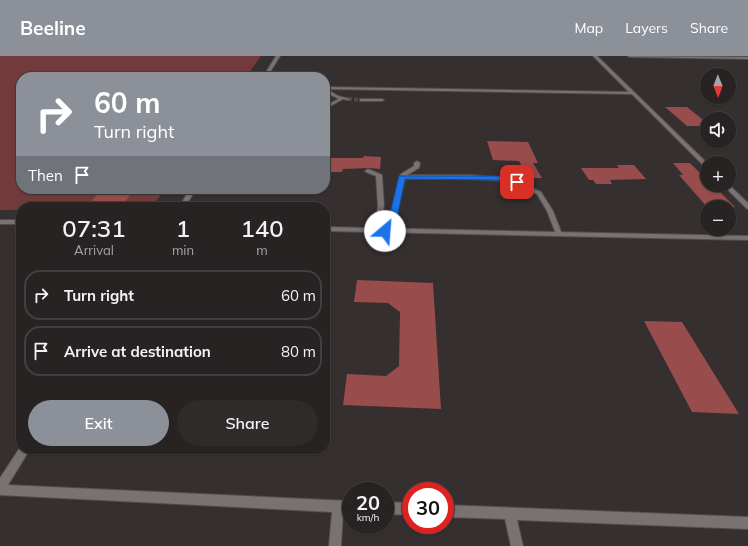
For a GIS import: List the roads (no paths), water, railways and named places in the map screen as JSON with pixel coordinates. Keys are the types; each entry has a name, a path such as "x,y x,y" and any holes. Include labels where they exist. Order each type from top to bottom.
{"street":[{"path":"267,72 278,56"},
{"path":"595,56 601,56"},
{"path":"595,56 700,159"},
{"path":"630,56 747,58"},
{"path":"330,89 632,93"},
{"path":"330,94 348,99"},
{"path":"330,105 341,98"},
{"path":"362,100 382,100"},
{"path":"385,231 393,218 403,174 417,167 417,162"},
{"path":"368,171 379,175 381,206 377,230"},
{"path":"402,178 464,177 507,179 539,193 550,211 559,234"},
{"path":"733,192 748,207"},
{"path":"0,222 16,222"},
{"path":"330,229 748,238"},
{"path":"22,454 0,489 342,506"},
{"path":"335,546 338,506"},
{"path":"454,511 748,523"},
{"path":"510,513 517,546"}],"tunnel":[{"path":"348,99 362,100"}]}
